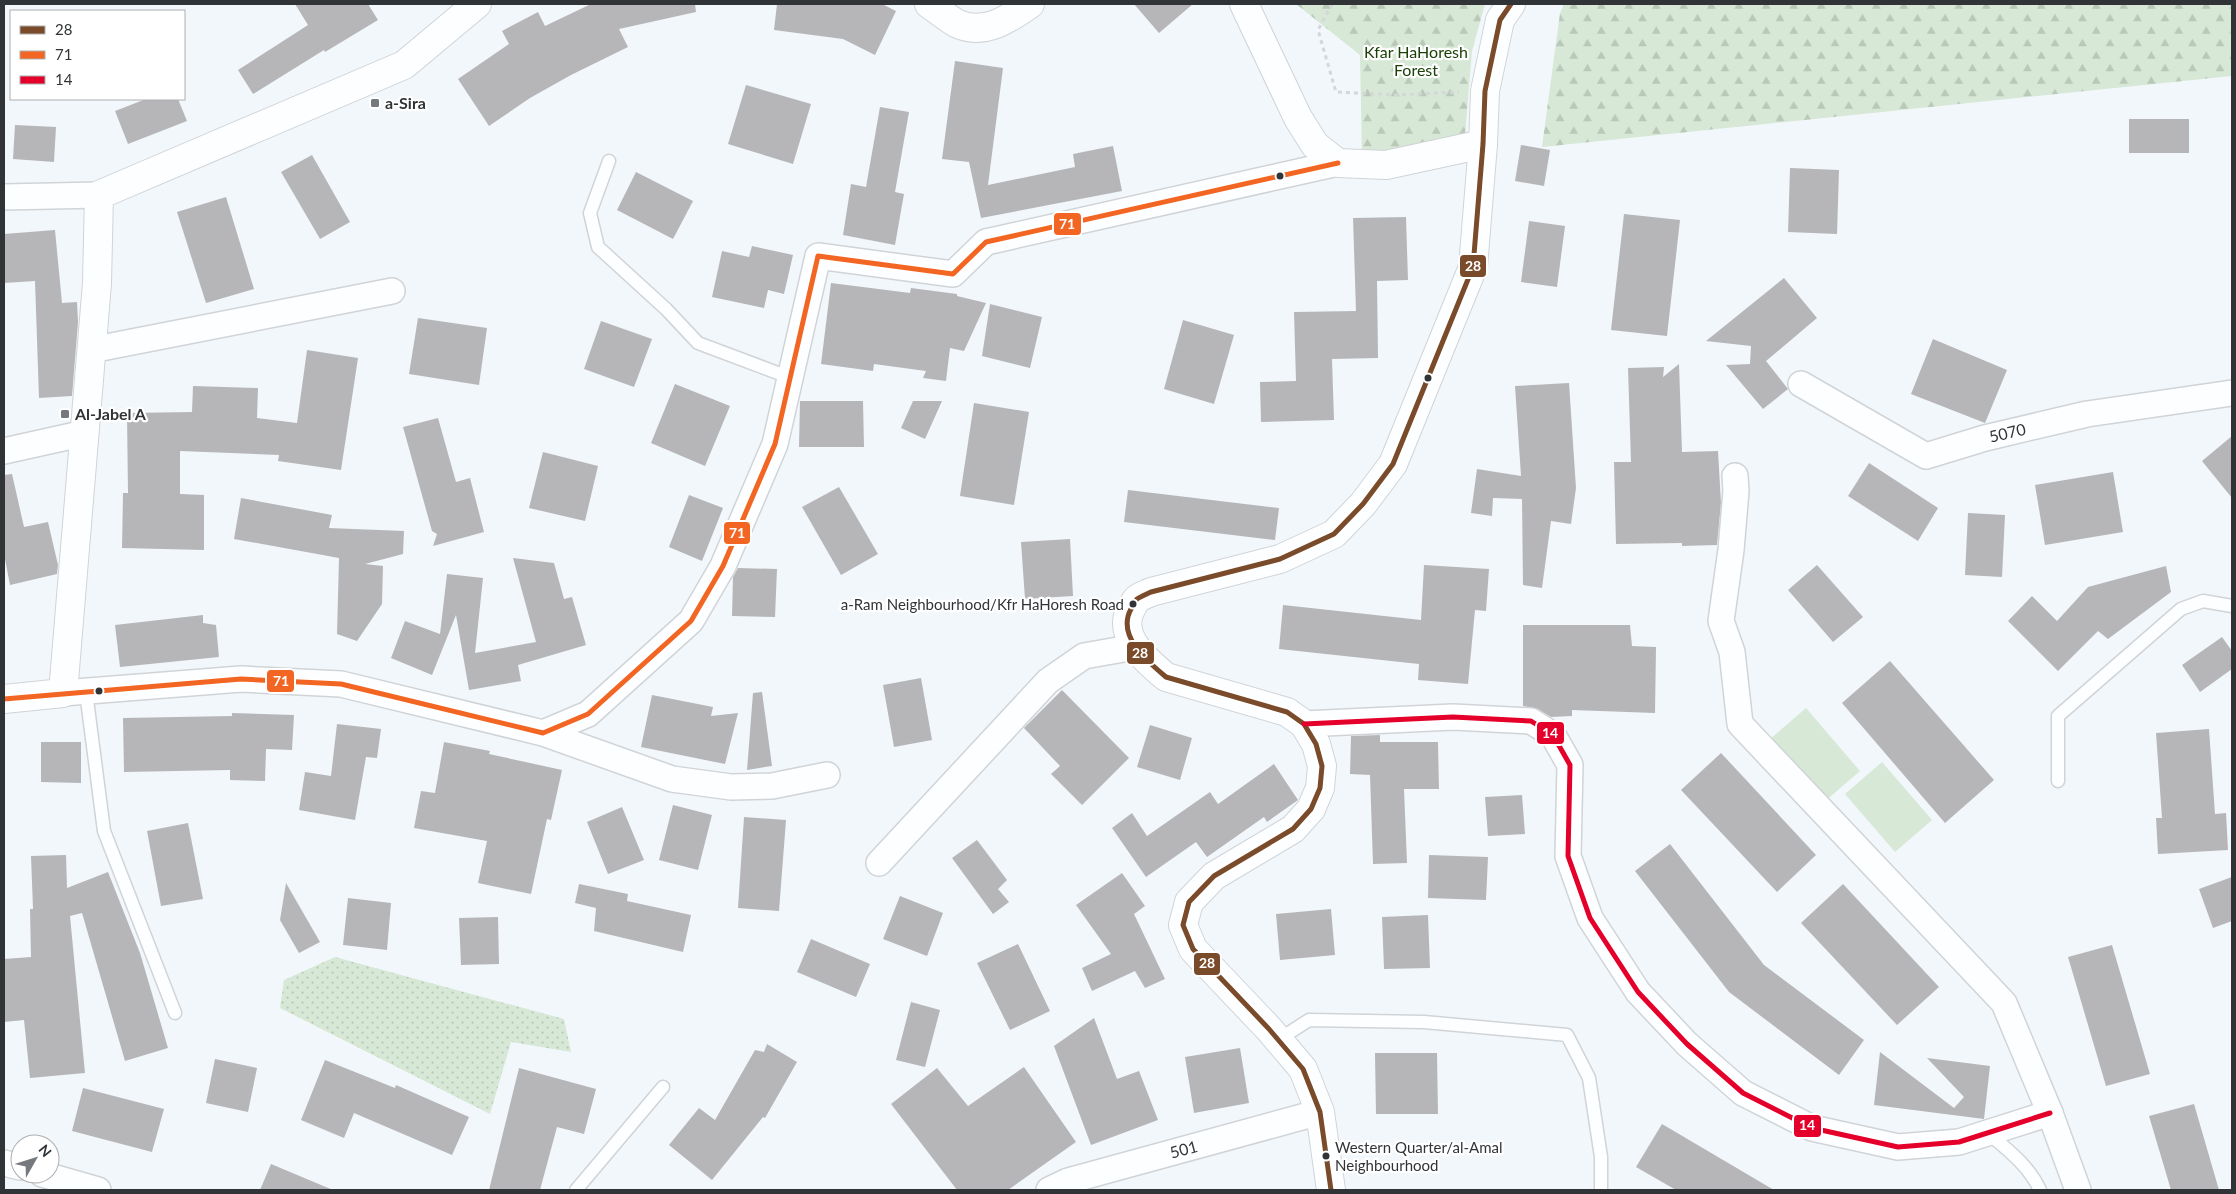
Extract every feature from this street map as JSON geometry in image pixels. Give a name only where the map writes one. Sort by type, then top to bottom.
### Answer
[{"type":"street","points":[[4,197],[99,195],[245,135],[404,65],[477,4]]},
{"type":"street","points":[[929,4],[959,24],[984,27],[1007,21],[1030,4]]},
{"type":"street","points":[[1244,4],[1298,118],[1315,145],[1338,162]]},
{"type":"street","points":[[1330,1190],[1320,1112],[1303,1069],[1193,949],[1183,925],[1189,902],[1214,876],[1293,829],[1311,809],[1320,788],[1322,766],[1316,744],[1304,724],[1287,712],[1166,677],[1150,664],[1135,647],[1128,630],[1128,615],[1136,600],[1151,592],[1280,559],[1334,534],[1363,504],[1392,464],[1473,267],[1483,144],[1485,91],[1500,20],[1511,4]]},
{"type":"street","points":[[543,733],[588,714],[691,621],[723,566],[776,444],[818,256],[953,274],[986,242],[1338,162],[1386,165],[1483,144]]},
{"type":"street","points":[[74,692],[85,433],[97,283],[99,195]]},
{"type":"street","points":[[91,350],[392,292]]},
{"type":"street","name":"5070","points":[[1800,384],[1926,456],[1984,438],[2087,414],[2232,393]]},
{"type":"street","points":[[4,451],[85,433]]},
{"type":"street","points":[[1735,476],[1736,491],[1731,550],[1721,621],[1732,652],[1740,724],[2004,1003],[2050,1113],[2078,1190]]},
{"type":"street","points":[[879,863],[1048,681],[1084,656],[1135,647]]},
{"type":"street","points":[[4,699],[241,679],[341,684],[543,733],[672,778],[731,787],[772,786],[827,774]]},
{"type":"street","points":[[1304,724],[1453,717],[1531,721],[1553,735],[1570,765],[1568,856],[1590,918],[1638,992],[1687,1044],[1743,1093],[1812,1128],[1898,1147],[1959,1142],[2050,1113]]},
{"type":"street","name":"501","points":[[1049,1190],[1068,1181],[1320,1112]]},
{"type":"street","points":[[60,1179],[98,1190]]},
{"type":"lane","points":[[609,161],[590,213],[598,247],[666,309],[698,343],[791,378]]},
{"type":"lane","points":[[2058,782],[2058,716],[2180,609],[2203,601],[2232,606]]},
{"type":"lane","points":[[74,692],[104,832],[175,1013]]},
{"type":"lane","points":[[1278,1040],[1309,1020],[1424,1022],[1567,1035],[1589,1078],[1601,1157],[1601,1190]]},
{"type":"lane","points":[[576,1190],[663,1087]]},
{"type":"lane","points":[[1988,1133],[2014,1155],[2035,1179],[2040,1190]]},
{"type":"path","points":[[1332,4],[1318,30],[1336,92],[1396,95],[1485,91]]},
{"type":"green space","name":"Kfar HaHoresh Forest","points":[[1296,4],[1485,4],[1472,51],[1465,135],[1362,157],[1360,55]]},
{"type":"green space","points":[[1564,4],[2232,4],[2232,76],[1542,147],[1560,13]]},
{"type":"green space","points":[[1806,708],[1860,771],[1823,803],[1769,740]]},
{"type":"green space","points":[[1882,762],[1932,820],[1895,852],[1845,794]]},
{"type":"green space","points":[[335,957],[564,1019],[571,1052],[511,1042],[490,1114],[280,1008],[284,980]]},
{"type":"building","points":[[295,4],[368,4],[378,20],[325,52],[324,50],[253,94],[238,70],[308,25]]},
{"type":"building","points":[[591,4],[695,4],[696,12],[619,29],[628,47],[530,98],[489,126],[458,79],[509,44],[502,31],[538,12],[545,26]]},
{"type":"building","points":[[777,4],[882,4],[896,11],[875,55],[843,39],[774,30]]},
{"type":"building","points":[[1134,4],[1193,4],[1159,33]]},
{"type":"building","points":[[955,61],[1003,68],[988,185],[1075,167],[1073,154],[1113,146],[1122,191],[981,218],[969,162],[942,159]]},
{"type":"building","points":[[746,85],[811,104],[793,164],[728,144]]},
{"type":"building","points":[[143,100],[178,100],[187,121],[128,144],[115,111]]},
{"type":"building","points":[[880,107],[909,112],[895,192],[904,194],[895,245],[843,235],[851,184],[866,187]]},
{"type":"building","points":[[2129,119],[2189,119],[2189,153],[2129,153]]},
{"type":"building","points":[[15,125],[56,127],[54,162],[13,159]]},
{"type":"building","points":[[1521,145],[1550,150],[1544,186],[1515,181]]},
{"type":"building","points":[[312,155],[350,222],[320,239],[281,172]]},
{"type":"building","points":[[1790,168],[1839,170],[1837,234],[1788,232]]},
{"type":"building","points":[[636,172],[693,201],[673,239],[617,210]]},
{"type":"building","points":[[226,197],[254,289],[206,303],[177,212]]},
{"type":"building","points":[[1624,214],[1680,220],[1667,336],[1611,330]]},
{"type":"building","points":[[1406,217],[1408,280],[1377,281],[1378,358],[1332,359],[1334,420],[1261,422],[1260,382],[1296,381],[1294,312],[1356,311],[1353,218]]},
{"type":"building","points":[[1529,221],[1565,226],[1557,287],[1521,282]]},
{"type":"building","points":[[55,230],[62,303],[77,302],[78,322],[72,396],[39,398],[35,281],[4,283],[4,234]]},
{"type":"building","points":[[752,246],[793,255],[784,294],[768,290],[764,308],[712,297],[722,251],[749,257]]},
{"type":"building","points":[[1784,278],[1817,318],[1766,361],[1788,389],[1763,409],[1726,365],[1750,364],[1751,346],[1706,341]]},
{"type":"building","points":[[831,283],[910,293],[911,288],[957,294],[957,296],[986,303],[964,351],[950,348],[946,381],[923,378],[926,371],[874,364],[873,371],[821,364]]},
{"type":"building","points":[[990,304],[1042,317],[1030,368],[982,356]]},
{"type":"building","points":[[418,318],[487,328],[479,385],[409,374]]},
{"type":"building","points":[[1183,320],[1234,335],[1214,404],[1164,389]]},
{"type":"building","points":[[601,321],[652,339],[634,387],[584,369]]},
{"type":"building","points":[[1933,339],[2007,370],[1985,423],[1911,394]]},
{"type":"building","points":[[307,350],[358,358],[341,470],[278,461],[279,455],[180,451],[180,494],[204,495],[204,550],[122,548],[123,493],[128,493],[127,413],[192,412],[193,386],[258,388],[257,418],[297,423]]},
{"type":"building","points":[[1679,364],[1682,452],[1718,451],[1721,503],[1717,545],[1682,546],[1682,543],[1616,544],[1614,462],[1631,462],[1628,368],[1664,367],[1663,377]]},
{"type":"building","points":[[1569,383],[1576,488],[1571,524],[1551,521],[1542,588],[1523,585],[1522,499],[1493,498],[1492,516],[1471,513],[1477,469],[1521,476],[1515,386]]},
{"type":"building","points":[[675,384],[730,406],[705,466],[651,443]]},
{"type":"building","points":[[800,401],[863,401],[864,447],[799,447]]},
{"type":"building","points":[[913,401],[942,401],[925,439],[901,428]]},
{"type":"building","points":[[974,403],[1029,412],[1014,505],[960,496]]},
{"type":"building","points":[[438,418],[456,482],[470,478],[484,532],[433,546],[437,534],[432,531],[403,427]]},
{"type":"building","points":[[2232,436],[2232,498],[2202,461]]},
{"type":"building","points":[[543,452],[598,466],[585,521],[529,508]]},
{"type":"building","points":[[1869,463],[1938,508],[1918,541],[1848,496]]},
{"type":"building","points":[[2113,472],[2123,532],[2045,545],[2035,485]]},
{"type":"building","points":[[12,474],[24,527],[48,522],[58,565],[57,574],[10,585],[4,554],[4,475]]},
{"type":"building","points":[[839,487],[878,554],[841,575],[802,507]]},
{"type":"building","points":[[1128,490],[1279,508],[1275,540],[1124,522]]},
{"type":"building","points":[[689,495],[723,508],[702,561],[669,547]]},
{"type":"building","points":[[241,498],[332,515],[329,528],[404,531],[403,554],[365,564],[383,566],[382,604],[357,641],[337,634],[339,558],[234,539]]},
{"type":"building","points":[[1968,513],[2005,515],[2002,577],[1965,575]]},
{"type":"building","points":[[1070,539],[1073,596],[1025,599],[1021,542]]},
{"type":"building","points":[[513,558],[554,563],[564,599],[572,597],[586,645],[518,665],[521,681],[469,690],[456,615],[432,675],[391,658],[405,621],[440,634],[447,574],[483,578],[475,653],[536,642]]},
{"type":"building","points":[[1424,565],[1489,569],[1486,611],[1475,610],[1468,684],[1418,680],[1419,664],[1279,649],[1283,605],[1421,620]]},
{"type":"building","points":[[1817,565],[1863,617],[1833,642],[1788,590]]},
{"type":"building","points":[[2166,566],[2171,592],[2108,639],[2098,631],[2058,671],[2008,621],[2032,596],[2057,621],[2088,587]]},
{"type":"building","points":[[738,568],[777,569],[775,617],[732,616],[733,577]]},
{"type":"building","points":[[203,615],[203,623],[216,625],[219,657],[120,667],[115,625]]},
{"type":"building","points":[[1523,625],[1630,625],[1632,646],[1656,647],[1655,713],[1572,710],[1572,716],[1551,717],[1538,709],[1523,706]]},
{"type":"building","points":[[2222,637],[2232,651],[2232,669],[2200,692],[2182,665]]},
{"type":"building","points":[[1890,661],[1994,780],[1945,823],[1842,703]]},
{"type":"building","points":[[921,678],[932,740],[894,747],[883,685]]},
{"type":"building","points":[[1062,690],[1129,758],[1082,805],[1051,774],[1060,766],[1024,728]]},
{"type":"building","points":[[762,692],[772,766],[747,770],[753,693]]},
{"type":"building","points":[[652,695],[713,707],[711,716],[738,713],[725,764],[641,747]]},
{"type":"building","points":[[232,713],[294,715],[292,750],[266,749],[265,781],[230,780],[230,770],[124,772],[123,718],[232,716]]},
{"type":"building","points":[[337,724],[381,729],[377,758],[366,757],[355,820],[299,810],[305,772],[331,776]]},
{"type":"building","points":[[1150,725],[1192,738],[1180,780],[1137,767]]},
{"type":"building","points":[[2209,729],[2215,814],[2226,813],[2228,850],[2158,854],[2156,818],[2162,818],[2156,733]]},
{"type":"building","points":[[1380,735],[1380,742],[1438,742],[1439,789],[1404,789],[1407,863],[1373,864],[1370,775],[1350,774],[1351,736]]},
{"type":"building","points":[[41,742],[81,742],[81,783],[41,782]]},
{"type":"building","points":[[444,742],[490,751],[489,754],[562,770],[551,820],[547,819],[531,894],[478,883],[487,841],[414,828],[421,791],[435,793]]},
{"type":"building","points":[[1721,753],[1816,855],[1777,892],[1681,790]]},
{"type":"building","points":[[1274,764],[1298,800],[1267,822],[1264,817],[1207,857],[1196,842],[1146,877],[1112,828],[1132,813],[1147,836],[1210,792],[1218,804]]},
{"type":"building","points":[[1522,795],[1525,834],[1488,836],[1485,797]]},
{"type":"building","points":[[673,805],[712,815],[698,870],[659,860]]},
{"type":"building","points":[[622,807],[644,860],[608,874],[587,822]]},
{"type":"building","points":[[744,817],[786,820],[779,911],[738,908]]},
{"type":"building","points":[[188,823],[203,899],[161,906],[147,831]]},
{"type":"building","points":[[977,840],[1007,880],[998,889],[1009,902],[993,914],[952,858]]},
{"type":"building","points":[[1670,844],[1764,965],[1864,1040],[1839,1075],[1729,992],[1635,871]]},
{"type":"building","points":[[66,855],[67,888],[108,872],[140,953],[168,1048],[125,1061],[82,913],[70,916],[85,1073],[30,1078],[24,1020],[4,1022],[4,959],[31,957],[30,909],[33,909],[31,856]]},
{"type":"building","points":[[1429,855],[1488,857],[1486,900],[1428,898]]},
{"type":"building","points":[[1122,873],[1145,906],[1134,914],[1165,979],[1145,988],[1135,971],[1092,991],[1082,968],[1111,954],[1076,905]]},
{"type":"building","points":[[2232,877],[2232,921],[2213,928],[2199,889]]},
{"type":"building","points":[[286,883],[320,942],[299,953],[280,920]]},
{"type":"building","points":[[579,884],[628,894],[627,901],[691,915],[683,952],[594,931],[596,908],[575,903]]},
{"type":"building","points":[[1843,884],[1939,987],[1897,1025],[1801,923]]},
{"type":"building","points":[[900,896],[943,913],[927,956],[883,939]]},
{"type":"building","points":[[348,898],[391,903],[387,950],[343,945]]},
{"type":"building","points":[[1331,909],[1335,955],[1280,960],[1276,914]]},
{"type":"building","points":[[1428,915],[1430,968],[1384,969],[1382,917]]},
{"type":"building","points":[[498,917],[499,964],[461,965],[459,918]]},
{"type":"building","points":[[811,939],[870,964],[856,997],[797,972]]},
{"type":"building","points":[[1018,944],[1050,1011],[1010,1030],[977,963]]},
{"type":"building","points":[[2112,945],[2150,1074],[2106,1086],[2068,957]]},
{"type":"building","points":[[911,1002],[940,1010],[925,1067],[896,1060]]},
{"type":"building","points":[[1094,1018],[1117,1079],[1139,1071],[1158,1120],[1091,1145],[1054,1046]]},
{"type":"building","points":[[767,1044],[797,1062],[765,1118],[763,1117],[712,1180],[669,1145],[699,1108],[715,1120],[755,1050],[764,1052]]},
{"type":"building","points":[[1240,1048],[1249,1103],[1194,1113],[1185,1057]]},
{"type":"building","points":[[1880,1052],[1954,1108],[1964,1097],[1927,1058],[1990,1066],[1984,1119],[1874,1105]]},
{"type":"building","points":[[1375,1053],[1437,1053],[1438,1114],[1376,1114]]},
{"type":"building","points":[[215,1059],[257,1068],[248,1112],[206,1103]]},
{"type":"building","points":[[325,1060],[395,1088],[396,1085],[469,1117],[452,1155],[354,1113],[344,1138],[301,1120]]},
{"type":"building","points":[[1024,1067],[1076,1142],[1008,1190],[957,1190],[891,1104],[937,1068],[968,1106]]},
{"type":"building","points":[[519,1068],[596,1089],[584,1134],[557,1127],[540,1190],[489,1190]]},
{"type":"building","points":[[83,1088],[164,1109],[152,1152],[72,1131]]},
{"type":"building","points":[[2194,1104],[2219,1190],[2171,1190],[2149,1116]]},
{"type":"building","points":[[1662,1124],[1774,1190],[1676,1190],[1636,1167]]},
{"type":"building","points":[[271,1164],[333,1190],[260,1190]]},
{"type":"transit line","name":"28","points":[[1331,1190],[1320,1112],[1303,1069],[1269,1029],[1193,949],[1183,925],[1189,902],[1214,876],[1293,829],[1311,809],[1320,788],[1322,766],[1316,744],[1304,724],[1287,712],[1166,677],[1136,648],[1128,629],[1127,619],[1136,600],[1151,592],[1280,559],[1334,534],[1363,504],[1393,464],[1473,267],[1483,144],[1485,91],[1500,20],[1511,4]]},
{"type":"transit line","name":"71","points":[[4,699],[241,679],[341,684],[543,733],[588,714],[691,621],[723,566],[775,444],[818,256],[953,274],[986,242],[1338,163]]},
{"type":"transit line","name":"14","points":[[1304,724],[1453,717],[1531,721],[1553,735],[1570,765],[1568,856],[1590,918],[1638,992],[1687,1044],[1743,1093],[1812,1128],[1898,1147],[1959,1142],[2050,1113]]},
{"type":"place","name":"a-Sira","points":[[375,103]]},
{"type":"place","name":"Al-Jabel A","points":[[65,414]]},
{"type":"place","name":"a-Ram Neighbourhood/Kfr HaHoresh Road","points":[[1133,604]]},
{"type":"place","name":"Western Quarter/al-Amal Neighbourhood","points":[[1326,1156]]}]
